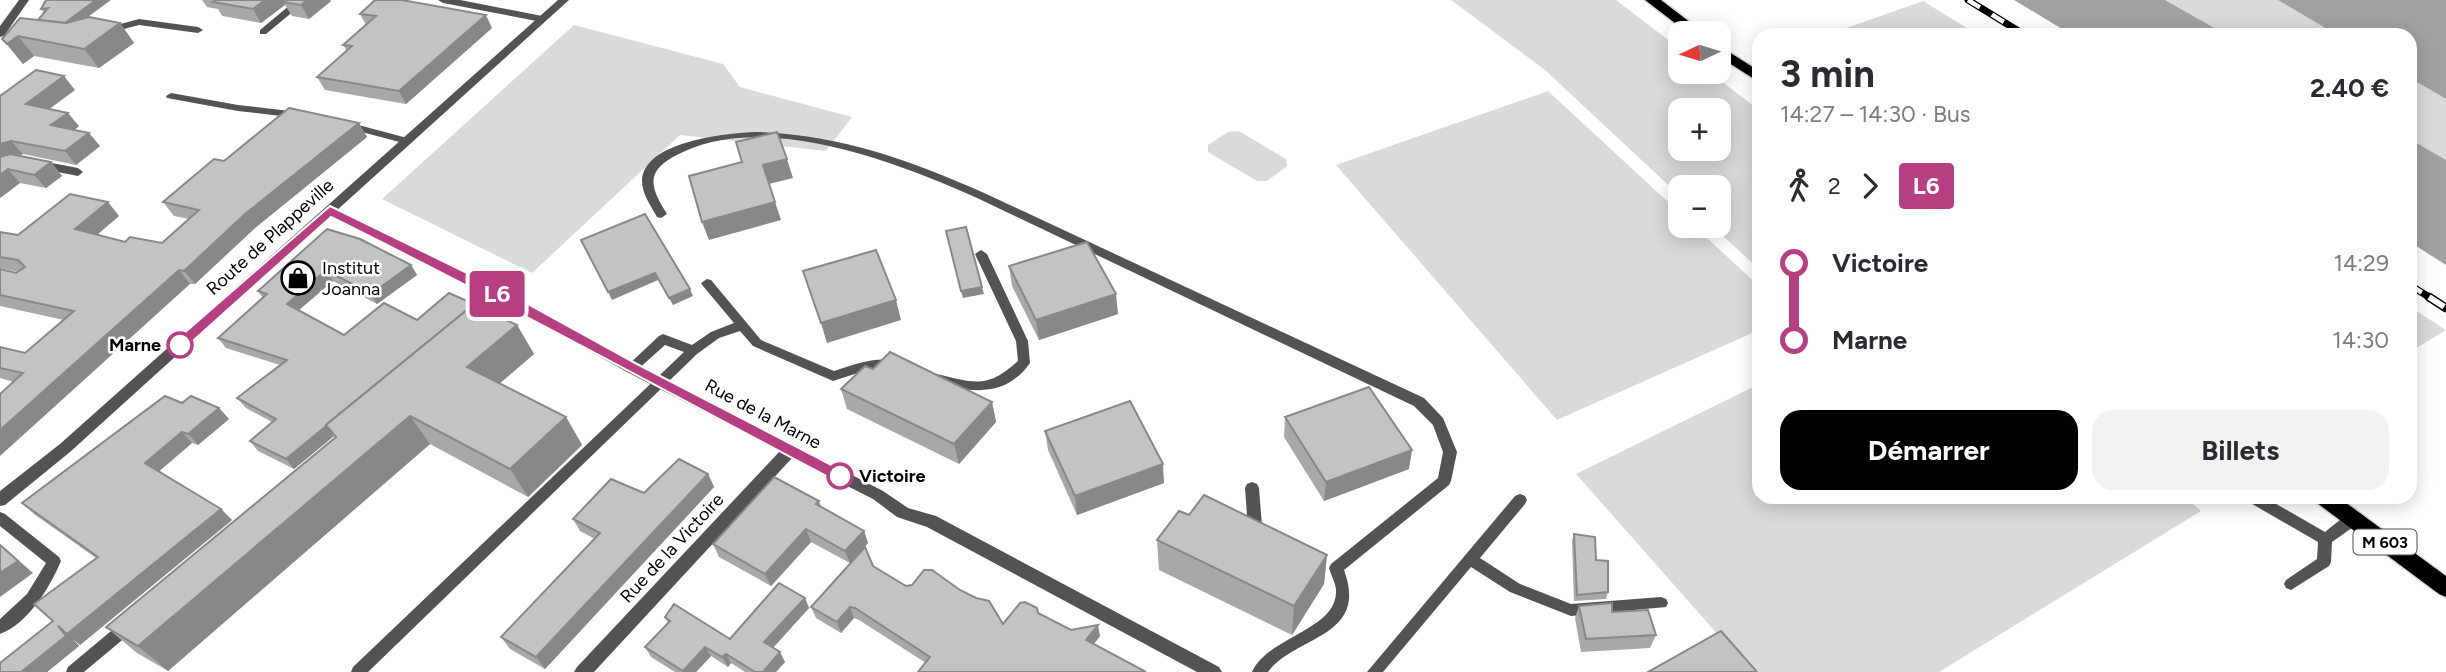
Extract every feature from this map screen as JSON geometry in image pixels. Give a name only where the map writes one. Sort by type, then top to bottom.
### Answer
[{"type":"main road","points":[[1652,0],[1681,21]]},
{"type":"main road","points":[[1731,58],[1752,73]]},
{"type":"main road","name":"M 603","points":[[2334,504],[2446,587]]},
{"type":"street","points":[[6,34],[24,0]]},
{"type":"street","points":[[443,0],[542,19]]},
{"type":"street","name":"Route de Plappeville","points":[[0,500],[65,448],[564,0]]},
{"type":"street","name":"Rue de la Marne","points":[[330,211],[515,303],[632,368],[878,495],[883,501],[920,520],[930,522],[1213,672]]},
{"type":"street","name":"Rue de la Victoire","points":[[583,672],[789,451]]},
{"type":"lane","points":[[263,32],[302,0]]},
{"type":"lane","points":[[92,35],[139,22],[198,30]]},
{"type":"lane","points":[[171,96],[304,116]]},
{"type":"lane","points":[[330,121],[407,141]]},
{"type":"lane","points":[[661,214],[649,195],[646,181],[654,165],[671,153],[702,142],[743,135],[822,142],[928,172],[1419,402],[1438,422],[1450,452],[1444,481],[1330,565],[1343,593],[1332,619],[1307,640],[1275,653],[1259,672]]},
{"type":"lane","points":[[33,163],[78,172]]},
{"type":"lane","points":[[924,373],[982,389],[1009,377],[1024,363],[1022,341],[981,254]]},
{"type":"lane","points":[[707,282],[757,343],[833,376],[867,365],[903,363]]},
{"type":"lane","points":[[472,339],[515,303]]},
{"type":"lane","points":[[358,672],[693,351],[715,335],[742,325]]},
{"type":"lane","points":[[632,368],[663,339],[693,351]]},
{"type":"lane","points":[[1252,488],[1255,529],[1278,540]]},
{"type":"lane","points":[[1374,672],[1520,500]]},
{"type":"lane","points":[[2264,504],[2325,539]]},
{"type":"lane","points":[[0,518],[54,561],[45,585],[31,604],[0,628]]},
{"type":"lane","points":[[2325,539],[2354,519]]},
{"type":"lane","points":[[2291,584],[2324,562],[2325,539]]},
{"type":"lane","points":[[1470,559],[1516,588],[1571,610],[1661,603]]},
{"type":"lane","points":[[73,672],[142,615]]},
{"type":"shaded area","points":[[1451,0],[1616,0],[1668,40],[1668,84],[1725,84],[1752,105],[1752,263],[1725,238],[1731,238],[1731,175],[1668,175],[1668,185],[1545,70]]},
{"type":"shaded area","points":[[2014,0],[2165,0],[2215,28],[2060,28]]},
{"type":"shaded area","points":[[2165,0],[2278,0],[2325,28],[2215,28]]},
{"type":"shaded area","points":[[2278,0],[2446,0],[2446,99],[2417,82],[2417,28],[2325,28]]},
{"type":"shaded area","points":[[1923,1],[1967,28],[1846,28]]},
{"type":"shaded area","points":[[574,25],[723,64],[740,87],[852,117],[826,151],[680,135],[532,273],[382,199]]},
{"type":"shaded area","points":[[2417,82],[2446,99],[2446,160],[2417,143]]},
{"type":"shaded area","points":[[1548,91],[1668,202],[1668,238],[1707,238],[1752,280],[1752,333],[1557,420],[1336,165]]},
{"type":"shaded area","points":[[1239,131],[1286,159],[1287,166],[1267,181],[1257,181],[1208,152],[1208,145],[1228,132]]},
{"type":"shaded area","points":[[2417,143],[2446,160],[2446,265],[2417,246]]},
{"type":"shaded area","points":[[2417,311],[2446,330],[2417,348]]},
{"type":"shaded area","points":[[1752,387],[1752,504],[2193,504],[2201,511],[1939,672],[1751,672],[1576,474]]},
{"type":"building","points":[[46,0],[96,0],[65,23],[38,20],[48,8],[41,9]]},
{"type":"building","points":[[265,0],[253,9],[213,2]]},
{"type":"building","points":[[307,0],[301,5],[283,2]]},
{"type":"building","points":[[375,0],[402,0],[486,15],[399,91],[317,77],[352,46],[343,45],[376,16],[360,14]]},
{"type":"building","points":[[89,17],[120,23],[84,49],[18,36],[7,44],[2,39],[20,18],[66,23]]},
{"type":"building","points":[[36,70],[64,76],[26,104],[68,113],[51,125],[89,133],[65,151],[11,141],[0,144],[0,96]]},
{"type":"building","points":[[289,108],[359,123],[245,214],[184,271],[179,270],[0,430],[0,394],[23,373],[0,368],[0,347],[25,353],[74,311],[0,295],[0,269],[16,273],[25,267],[18,260],[0,257],[0,232],[18,235],[70,194],[108,202],[75,229],[125,242],[130,237],[162,243],[199,210],[163,202],[214,159],[224,161]]},
{"type":"building","points":[[777,132],[787,159],[763,165],[775,202],[702,222],[689,176],[742,162],[736,142]]},
{"type":"building","points":[[10,154],[51,162],[34,175],[8,169],[0,175],[0,157]]},
{"type":"building","points":[[645,214],[690,289],[669,298],[655,273],[608,292],[581,240]]},
{"type":"building","points":[[966,227],[982,287],[961,291],[946,231]]},
{"type":"building","points":[[327,229],[360,239],[411,265],[371,294],[326,270],[287,304],[344,335],[384,303],[417,320],[449,293],[476,305],[326,425],[330,430],[326,426],[286,459],[250,441],[276,419],[237,398],[287,360],[218,338],[267,294],[258,291]]},
{"type":"building","points":[[1087,242],[1116,294],[1036,320],[1009,266]]},
{"type":"building","points":[[876,250],[896,300],[821,323],[803,271]]},
{"type":"building","points":[[473,305],[517,325],[467,367],[566,417],[510,469],[410,416],[138,646],[106,627],[336,437],[326,425]]},
{"type":"building","points":[[890,352],[992,402],[954,444],[841,389],[865,366],[873,369]]},
{"type":"building","points":[[1369,387],[1412,450],[1326,482],[1285,417]]},
{"type":"building","points":[[165,396],[182,403],[191,396],[219,408],[188,434],[182,432],[145,463],[221,509],[67,634],[58,626],[66,636],[21,672],[0,672],[0,663],[53,621],[34,604],[98,557],[22,503]]},
{"type":"building","points":[[1130,401],[1163,464],[1075,496],[1045,431]]},
{"type":"building","points":[[679,459],[708,474],[536,657],[501,637],[600,533],[573,519],[611,479],[644,493]]},
{"type":"building","points":[[774,477],[819,501],[816,504],[864,531],[845,551],[806,529],[765,574],[713,544]]},
{"type":"building","points":[[1204,495],[1327,555],[1294,606],[1157,540],[1179,511],[1189,515]]},
{"type":"building","points":[[1574,534],[1595,537],[1596,560],[1608,561],[1608,592],[1577,595]]},
{"type":"building","points":[[0,545],[18,561],[0,573]]},
{"type":"building","points":[[865,547],[873,566],[906,586],[912,585],[924,570],[932,570],[960,590],[989,601],[1003,624],[1020,603],[1025,602],[1037,608],[1038,613],[1071,630],[1098,625],[1086,640],[1146,672],[918,672],[930,657],[855,608],[850,607],[837,622],[811,607]]},
{"type":"building","points":[[779,583],[805,598],[764,642],[780,652],[763,672],[755,672],[726,654],[722,657],[705,647],[683,671],[645,647],[670,621],[665,617],[674,604],[730,639]]},
{"type":"building","points":[[1612,603],[1612,612],[1648,610],[1656,635],[1586,639],[1579,606]]},
{"type":"building","points":[[1721,631],[1757,672],[1648,672]]},
{"type":"railway","points":[[1968,0],[2014,28]]},
{"type":"railway","points":[[2417,289],[2432,299]]},
{"type":"railway","points":[[2429,297],[2446,308]]},
{"type":"bus line","name":"L6","points":[[180,345],[330,211],[505,298],[632,368],[840,476]]},
{"type":"place","name":"Institut Joanna","points":[[298,278]]},
{"type":"place","name":"Marne","points":[[180,345]]},
{"type":"place","name":"Victoire","points":[[840,476]]}]
